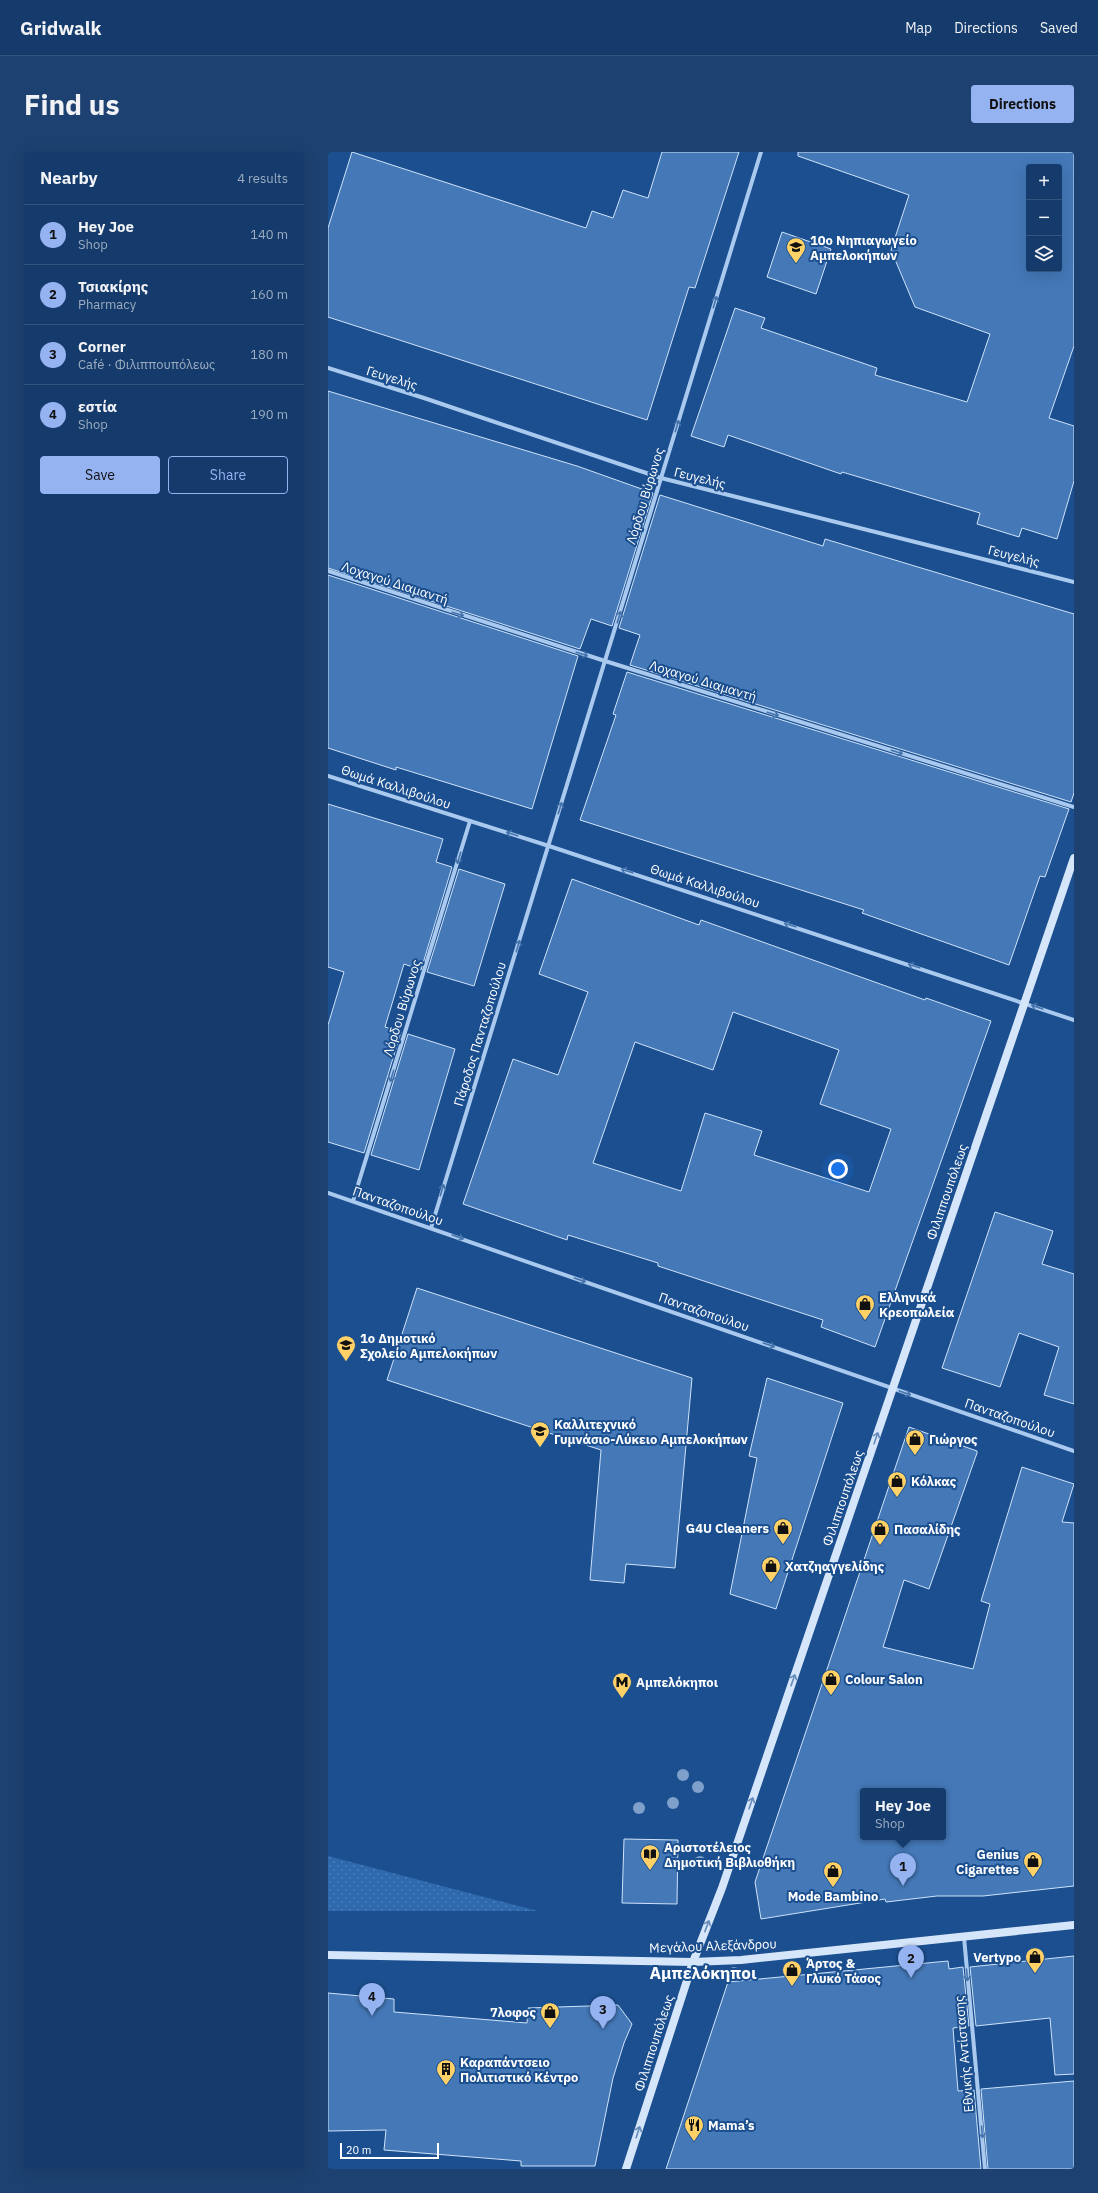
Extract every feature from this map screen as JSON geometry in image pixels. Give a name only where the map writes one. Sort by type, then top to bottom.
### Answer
[{"type":"main road","name":"Φιλιππουπόλεως","points":[[626,2169],[693,1962],[722,1888],[1074,858]]},
{"type":"main road","name":"Μεγάλου Αλεξάνδρου","points":[[328,1955],[693,1962],[741,1960],[1074,1925]]},
{"type":"street","name":"Λόρδου Βύρωνος","points":[[549,846],[761,152]]},
{"type":"street","name":"Γευγελής","points":[[328,368],[424,398],[661,478],[1074,582]]},
{"type":"street","name":"Λοχαγού Διαμαντή","points":[[328,571],[605,661],[1074,807]]},
{"type":"street","name":"Θωμά Καλλιβούλου","points":[[328,776],[549,846],[1025,1002],[1074,1020]]},
{"type":"street","name":"Λόρδου Βύρωνος","points":[[353,1201],[470,821]]},
{"type":"street","name":"Πάροδος Πανταζοπούλου","points":[[431,1228],[549,846]]},
{"type":"street","name":"Πανταζοπούλου","points":[[328,1192],[1074,1451]]},
{"type":"street","name":"Εθνικής Αντίστασης","points":[[964,1936],[985,2169]]},
{"type":"shaded area","points":[[328,1856],[538,1911],[328,1911]]},
{"type":"building","points":[[352,152],[586,228],[592,211],[613,218],[623,190],[648,198],[662,152],[739,152],[695,288],[689,287],[647,420],[328,317],[328,228]]},
{"type":"building","points":[[798,152],[1074,152],[1074,346],[1049,418],[1074,426],[1074,481],[1057,539],[1022,528],[1019,537],[977,524],[980,513],[842,472],[841,474],[728,435],[724,447],[691,436],[735,308],[765,318],[761,328],[877,368],[875,375],[967,402],[990,334],[915,307],[891,250],[909,195],[798,156]]},
{"type":"building","points":[[782,232],[831,249],[816,294],[767,277]]},
{"type":"building","points":[[328,391],[577,466],[653,493],[612,626],[591,619],[580,649],[328,568]]},
{"type":"building","points":[[660,495],[823,546],[825,539],[1074,614],[1074,793],[1071,802],[630,665],[640,635],[619,628]]},
{"type":"building","points":[[328,575],[578,656],[532,809],[396,767],[396,770],[328,748]]},
{"type":"building","points":[[627,672],[1069,809],[1045,877],[1040,876],[1009,965],[862,913],[864,910],[580,820],[616,715],[613,714]]},
{"type":"building","points":[[328,804],[443,839],[436,862],[452,867],[421,970],[404,964],[385,1027],[401,1032],[364,1153],[328,1142],[328,1025],[344,972],[328,967]]},
{"type":"building","points":[[459,869],[505,884],[474,986],[427,972]]},
{"type":"building","points":[[572,879],[699,925],[701,920],[925,1000],[926,998],[991,1021],[875,1347],[821,1327],[823,1320],[658,1266],[658,1263],[568,1235],[567,1240],[463,1204],[513,1059],[558,1075],[588,992],[539,974]],"holes":[[[733,1012],[839,1050],[820,1104],[891,1129],[869,1192],[754,1155],[762,1131],[705,1113],[681,1191],[593,1163],[635,1042],[713,1070]]]},
{"type":"building","points":[[408,1034],[455,1049],[419,1170],[371,1155]]},
{"type":"building","points":[[995,1212],[1053,1231],[1042,1264],[1074,1274],[1074,1404],[1044,1395],[1059,1347],[1019,1333],[1000,1387],[942,1368]]},
{"type":"building","points":[[417,1288],[692,1378],[675,1568],[626,1564],[624,1583],[590,1580],[601,1450],[387,1380]]},
{"type":"building","points":[[767,1378],[843,1403],[776,1609],[730,1594],[757,1458],[749,1456]]},
{"type":"building","points":[[909,1427],[977,1451],[977,1453],[929,1589],[904,1580],[883,1647],[973,1669],[990,1604],[981,1601],[1022,1467],[1074,1484],[1062,1522],[1074,1523],[1074,1886],[983,1896],[937,1896],[886,1902],[885,1899],[761,1919],[755,1882]]},
{"type":"building","name":"Αριστοτέλειος Δημοτική Βιβλιοθήκη","points":[[624,1839],[678,1840],[677,1904],[622,1903]]},
{"type":"building","points":[[1074,1956],[1074,2074],[1055,2075],[1050,2018],[976,2026],[970,1967]]},
{"type":"building","points":[[948,1961],[949,1969],[963,1967],[969,2026],[953,2028],[958,2091],[974,2090],[981,2169],[666,2169],[728,1982]]},
{"type":"building","points":[[328,1993],[394,1999],[394,2012],[527,2023],[528,2008],[618,2005],[632,2024],[624,2043],[613,2078],[595,2166],[521,2166],[521,2161],[384,2150],[386,2130],[328,2131]]},
{"type":"building","points":[[1074,2081],[1074,2169],[988,2169],[981,2089]]},
{"type":"place","name":"10ο Νηπιαγωγείο Αμπελοκήπων","points":[[796,264]]},
{"type":"place","name":"Ελληνικά Κρεοπωλεία","points":[[865,1321]]},
{"type":"place","name":"1ο Δημοτικό Σχολείο Αμπελοκήπων","points":[[346,1362]]},
{"type":"place","name":"Καλλιτεχνικό Γυμνάσιο-Λύκειο Αμπελοκήπων","points":[[540,1448]]},
{"type":"place","name":"Γιώργος","points":[[915,1456]]},
{"type":"place","name":"Κόλκας","points":[[897,1498]]},
{"type":"place","name":"G4U Cleaners","points":[[783,1545]]},
{"type":"place","name":"Πασαλίδης","points":[[880,1546]]},
{"type":"place","name":"Χατζηαγγελίδης","points":[[771,1583]]},
{"type":"place","name":"Colour Salon","points":[[831,1696]]},
{"type":"place","name":"Αμπελόκηποι","points":[[622,1699]]},
{"type":"place","name":"Αριστοτέλειος Δημοτική Βιβλιοθήκη","points":[[650,1871]]},
{"type":"place","name":"Genius Cigarettes","points":[[1033,1878]]},
{"type":"place","name":"Hey Joe","points":[[903,1886]]},
{"type":"place","name":"Mode Bambino","points":[[833,1888]]},
{"type":"place","name":"Vertypo","points":[[1035,1974]]},
{"type":"place","name":"Τσιακίρης","points":[[911,1978]]},
{"type":"place","name":"Άρτος & Γλυκό Τάσος","points":[[792,1987]]},
{"type":"place","name":"εστία","points":[[372,2016]]},
{"type":"place","name":"7λοφος","points":[[550,2029]]},
{"type":"place","name":"Corner","points":[[603,2029]]},
{"type":"place","name":"Καραπάντσειο Πολιτιστικό Κέντρο","points":[[446,2086]]},
{"type":"place","name":"Mama’s","points":[[694,2142]]},
{"type":"district","name":"Αμπελόκηποι","points":[[703,1973]]}]
